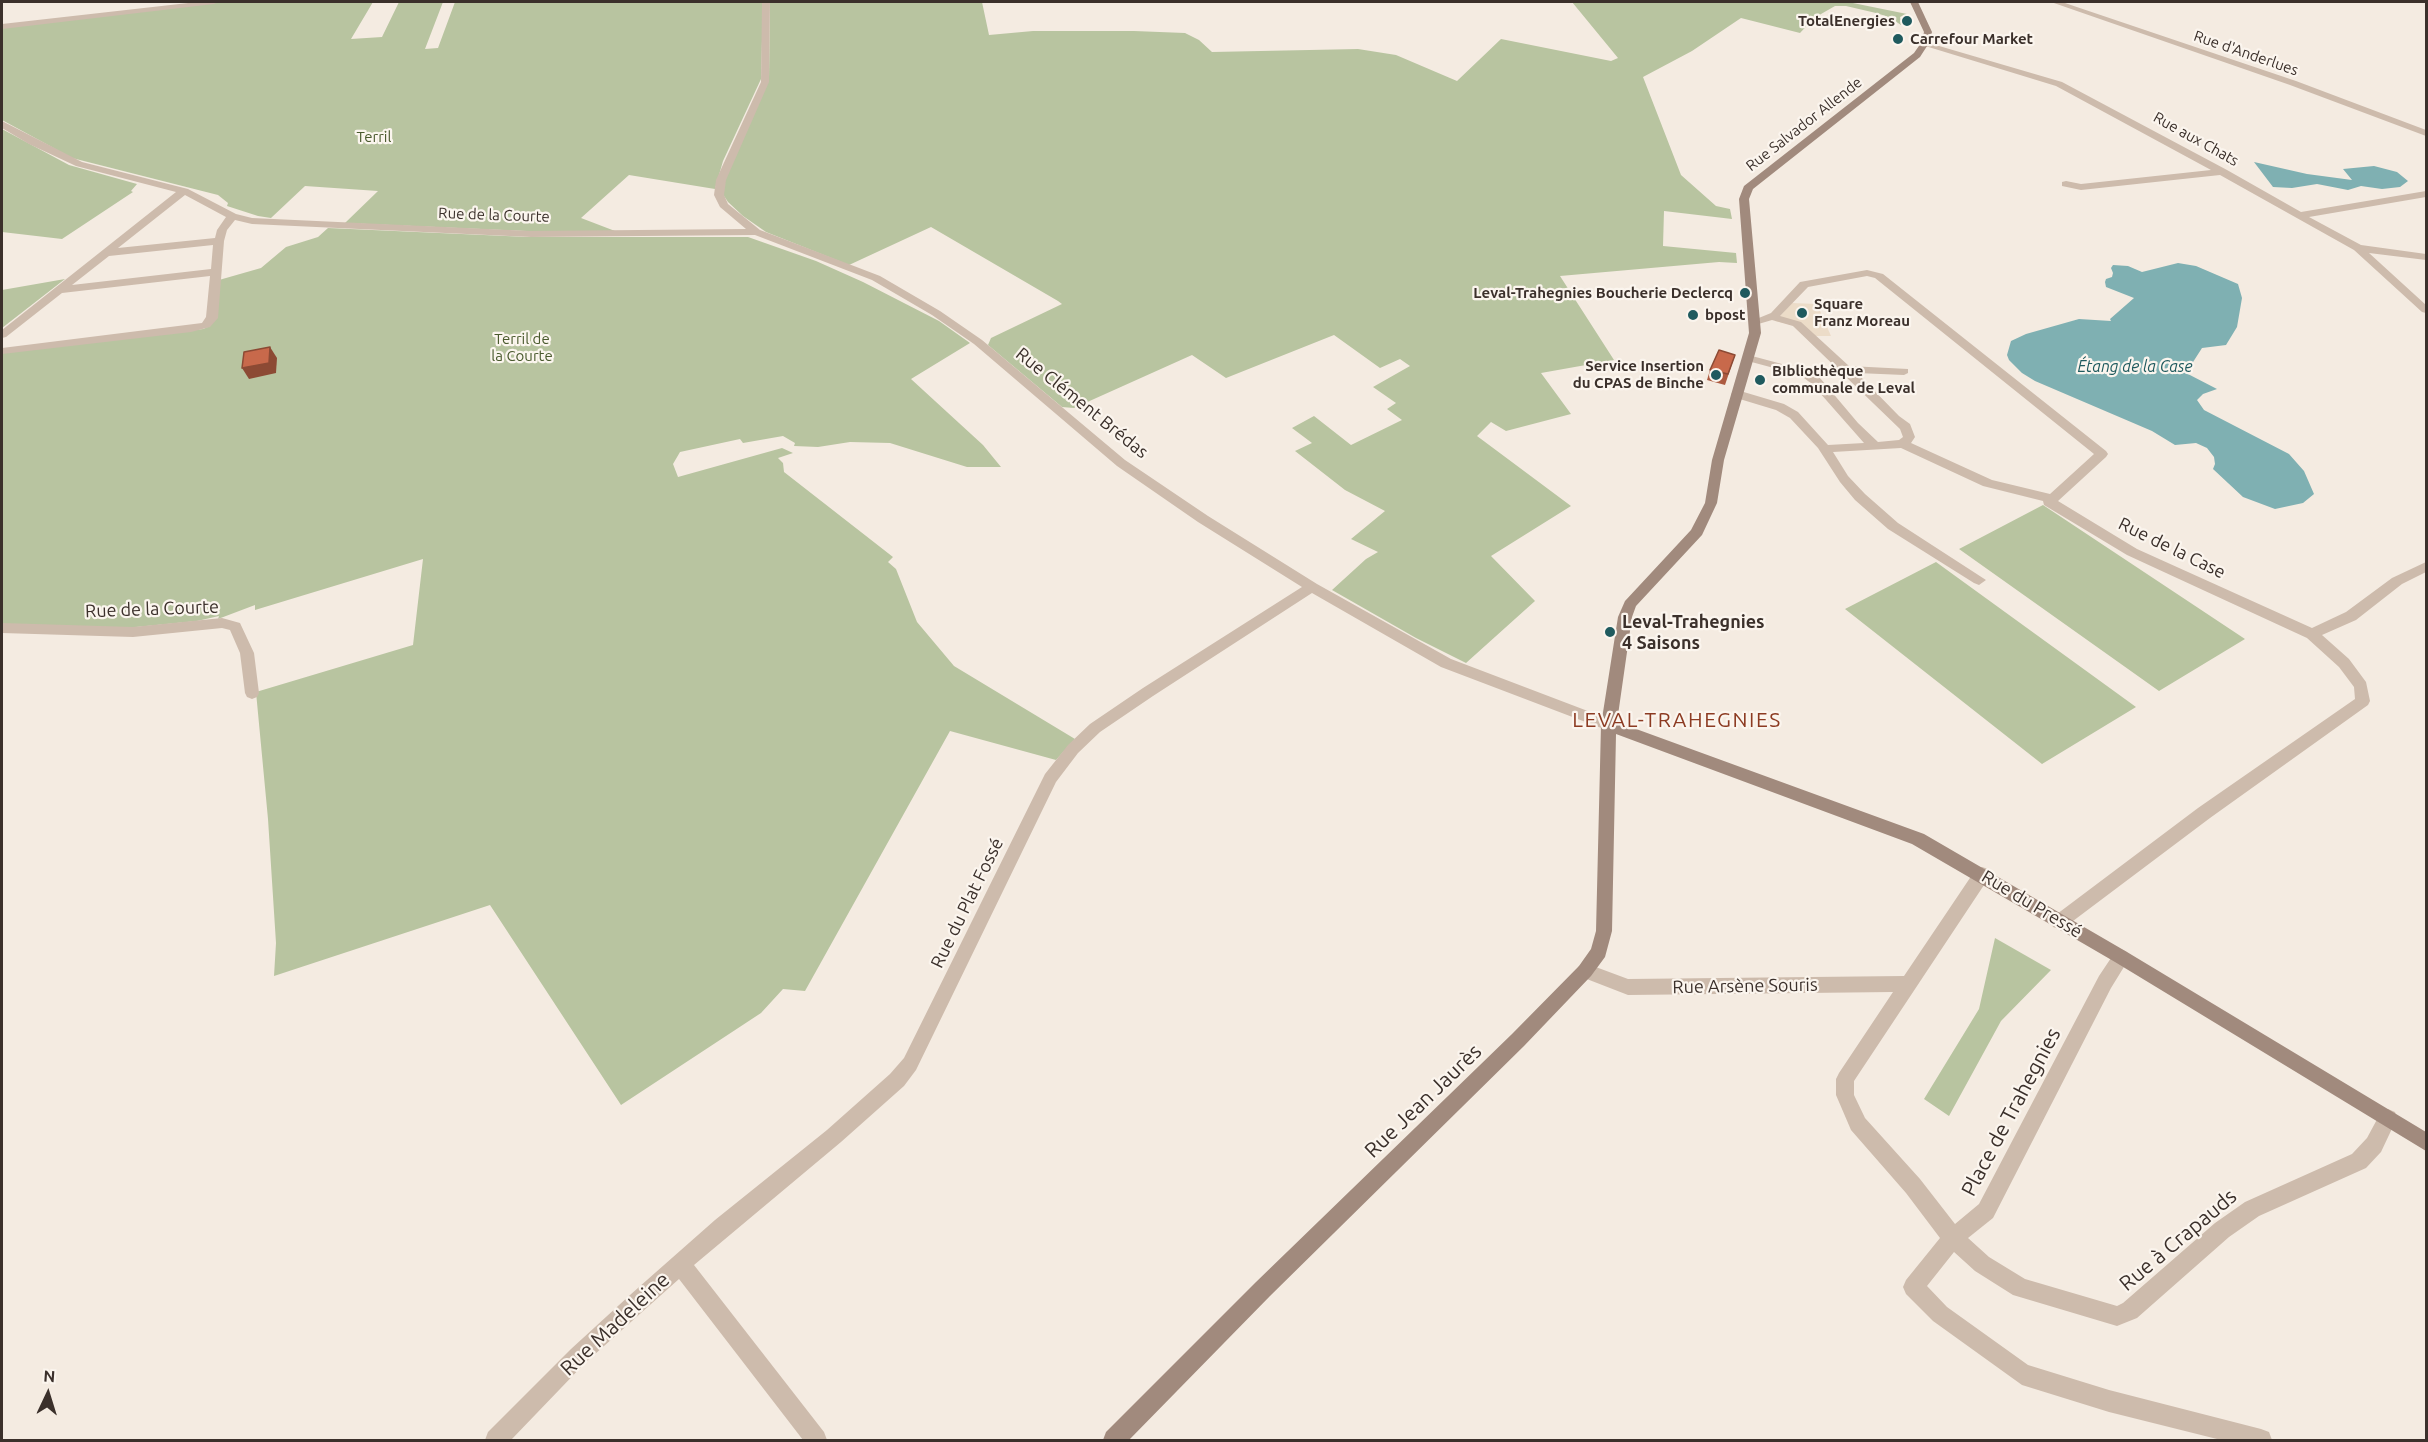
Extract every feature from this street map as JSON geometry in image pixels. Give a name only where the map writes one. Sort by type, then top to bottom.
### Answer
[{"type":"street","points":[[2,27],[214,2]]},
{"type":"street","name":"Rue Clément Brédas","points":[[766,2],[765,82],[726,166],[719,195],[724,205],[756,232],[876,278],[936,313],[978,342],[1121,463],[1203,519],[1312,587],[1446,663],[1609,725]]},
{"type":"street","points":[[1914,2],[1928,32],[1925,43]]},
{"type":"street","name":"Rue d'Anderlues","points":[[2055,2],[2293,83],[2427,134]]},
{"type":"street","name":"Rue aux Chats","points":[[1925,43],[2059,84],[2224,172],[2358,248],[2427,310]]},
{"type":"street","name":"Rue Salvador Allende","points":[[1609,725],[1624,617],[1630,604],[1643,588],[1697,532],[1711,503],[1718,460],[1748,358],[1755,322],[1744,214],[1744,199],[1748,188],[1917,55],[1925,43]]},
{"type":"street","name":"Rue de la Courte","points":[[2,124],[32,142],[80,164],[184,191],[232,216],[278,224],[531,234],[756,232]]},
{"type":"street","points":[[2066,184],[2081,188],[2224,172]]},
{"type":"street","points":[[2,335],[184,191]]},
{"type":"street","points":[[2301,215],[2427,194]]},
{"type":"street","points":[[2,351],[206,326],[212,318],[219,241],[222,230],[232,216]]},
{"type":"street","points":[[105,253],[219,241]]},
{"type":"street","points":[[2358,248],[2427,257]]},
{"type":"street","points":[[59,290],[216,272]]},
{"type":"street","points":[[1755,322],[1774,315],[1804,284],[1867,273],[1879,276],[2102,454],[2052,499],[1988,483],[1903,444],[1825,449]]},
{"type":"street","points":[[1769,316],[1797,324],[1906,427],[1909,437],[1903,444]]},
{"type":"street","points":[[1748,358],[1804,372],[1816,381],[1854,426],[1875,446]]},
{"type":"street","points":[[1845,369],[1904,371]]},
{"type":"street","points":[[1737,394],[1780,407],[1794,415],[1825,449],[1844,479],[1893,526],[1979,580]]},
{"type":"street","name":"Rue de la Case","points":[[2052,499],[2049,502],[2132,552],[2312,634],[2353,673],[2361,686],[2363,701],[2204,813],[2059,922]]},
{"type":"street","points":[[2312,634],[2351,616],[2397,581],[2427,567]]},
{"type":"street","name":"Rue du Plat Fossé","points":[[680,1264],[869,1106],[897,1080],[910,1064],[1031,814],[1050,778],[1073,749],[1095,728],[1148,692],[1312,587]]},
{"type":"street","name":"Rue de la Courte","points":[[2,628],[133,632],[222,623],[235,627],[247,653],[252,693]]},
{"type":"street","name":"Rue du Pressé","points":[[1609,725],[1918,839],[1982,874],[2427,1142]]},
{"type":"street","name":"Rue Jean Jaurès","points":[[1114,1440],[1263,1289],[1585,971],[1599,952],[1604,931],[1609,725]]},
{"type":"street","points":[[1953,1238],[1913,1186],[1858,1124],[1845,1095],[1845,1079],[1906,984],[1930,954],[1982,874]]},
{"type":"street","name":"Place de Trahegnies","points":[[2121,957],[1986,1211],[1953,1238],[1913,1287],[1940,1314],[2022,1374],[2109,1401],[2261,1440]]},
{"type":"street","name":"Rue Arsène Souris","points":[[1585,971],[1628,987],[1906,984]]},
{"type":"street","name":"Rue à Crapauds","points":[[1953,1238],[1982,1264],[2019,1288],[2116,1316],[2130,1311],[2222,1230],[2252,1209],[2359,1161],[2374,1145],[2388,1118]]},
{"type":"street","name":"Rue Madeleine","points":[[496,1440],[578,1356],[680,1264],[816,1440]]},
{"type":"green space","name":"Terril","points":[[220,2],[373,2],[351,39],[382,37],[399,2],[443,2],[425,49],[438,48],[455,2],[763,2],[761,79],[723,161],[715,189],[629,175],[581,218],[615,231],[526,231],[345,223],[378,191],[305,186],[271,218],[258,216],[227,206],[228,203],[218,195],[72,158],[2,120],[2,28]]},
{"type":"green space","points":[[770,2],[982,2],[989,35],[1033,31],[1134,31],[1185,33],[1199,40],[1212,52],[1358,49],[1396,55],[1457,81],[1501,39],[1611,61],[1618,58],[1572,2],[1848,2],[1907,14],[1900,17],[1903,25],[1901,25],[1889,17],[1876,13],[1846,6],[1835,6],[1814,18],[1800,33],[1741,18],[1692,51],[1643,77],[1681,175],[1716,206],[1730,209],[1732,219],[1664,211],[1663,246],[1736,253],[1737,263],[1719,262],[1560,276],[1614,360],[1541,373],[1571,414],[1506,431],[1491,422],[1477,436],[1571,506],[1491,556],[1535,601],[1466,663],[1416,638],[1332,590],[1366,559],[1378,552],[1351,539],[1385,511],[1345,490],[1295,451],[1312,443],[1292,428],[1314,416],[1351,445],[1402,420],[1387,409],[1396,403],[1373,387],[1410,366],[1400,359],[1380,368],[1334,335],[1226,378],[1192,355],[1074,408],[1062,407],[988,345],[991,338],[1062,304],[1058,301],[931,227],[849,265],[766,232],[728,202],[724,196],[724,181],[769,77]]},
{"type":"green space","points":[[2,129],[69,165],[137,184],[131,191],[133,192],[62,239],[2,232]]},
{"type":"green space","name":"Terril de la Courte","points":[[328,228],[528,237],[748,237],[816,261],[863,282],[939,321],[970,343],[911,379],[983,445],[1001,467],[967,467],[890,443],[850,442],[818,447],[794,446],[795,443],[783,436],[743,443],[740,439],[680,452],[673,464],[678,477],[782,448],[793,453],[778,458],[783,463],[784,472],[893,557],[888,562],[896,569],[917,622],[954,666],[1075,739],[1056,760],[950,731],[805,991],[783,989],[761,1013],[621,1105],[490,905],[274,976],[276,943],[268,819],[256,692],[413,645],[423,559],[255,610],[255,605],[218,619],[219,616],[197,621],[116,629],[2,625],[2,353],[203,329],[210,326],[219,280],[261,268],[286,247],[318,237]]},
{"type":"green space","points":[[65,279],[2,328],[2,290]]},
{"type":"green space","points":[[2043,505],[2245,639],[2159,691],[1959,549]]},
{"type":"green space","points":[[1936,562],[2136,707],[2042,764],[1845,609]]},
{"type":"green space","points":[[1995,938],[2051,970],[2001,1021],[1949,1116],[1924,1099],[1979,1009]]},
{"type":"shaded area","name":"Square Franz Moreau","points":[[1792,303],[1817,304],[1831,336],[1804,336],[1792,325],[1775,321]]},
{"type":"water","points":[[2254,162],[2307,174],[2352,180],[2343,169],[2374,166],[2397,172],[2408,181],[2400,187],[2382,189],[2361,186],[2348,190],[2317,184],[2292,188],[2273,187]]},
{"type":"water","name":"Étang de la Case","points":[[2178,263],[2196,266],[2238,284],[2242,298],[2237,327],[2226,345],[2202,348],[2186,373],[2217,389],[2203,394],[2197,400],[2204,410],[2289,454],[2304,471],[2314,494],[2303,503],[2275,509],[2243,497],[2213,469],[2214,457],[2207,448],[2196,443],[2175,445],[2152,431],[2035,381],[2022,373],[2009,360],[2007,355],[2011,341],[2026,334],[2079,319],[2111,321],[2110,319],[2134,298],[2106,287],[2106,279],[2112,277],[2113,265],[2128,266],[2142,272]]},
{"type":"building","points":[[270,347],[269,363],[242,368],[244,352]]},
{"type":"building","points":[[1719,350],[1735,355],[1728,374],[1710,370]]},
{"type":"place","name":"TotalEnergies","points":[[1907,21]]},
{"type":"place","name":"Carrefour Market","points":[[1898,39]]},
{"type":"place","name":"Leval-Trahegnies Boucherie Declercq","points":[[1745,293]]},
{"type":"place","name":"Square Franz Moreau","points":[[1802,313]]},
{"type":"place","name":"bpost","points":[[1693,315]]},
{"type":"place","name":"Service Insertion du CPAS de Binche","points":[[1716,375]]},
{"type":"place","name":"BIbliothèque communale de Leval","points":[[1760,380]]},
{"type":"place","name":"Leval-Trahegnies 4 Saisons","points":[[1610,632]]},
{"type":"district","name":"LEVAL-TRAHEGNIES","points":[[1677,720]]}]
